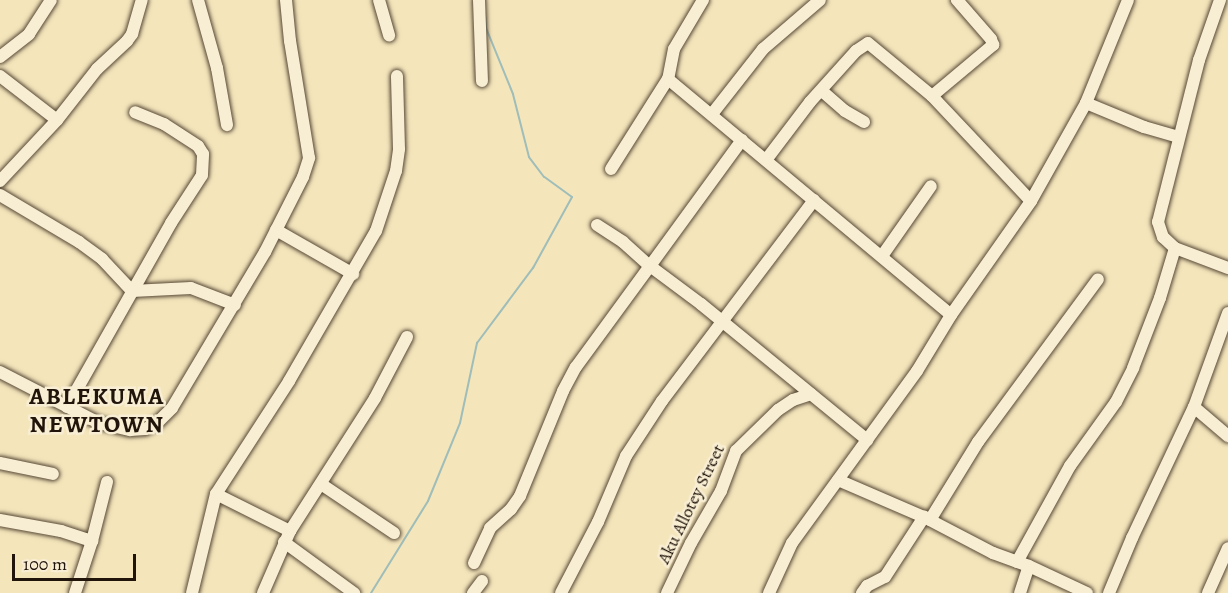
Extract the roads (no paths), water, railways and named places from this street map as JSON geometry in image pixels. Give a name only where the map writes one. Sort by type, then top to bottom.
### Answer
[{"type":"street","points":[[0,57],[29,34],[51,0]]},
{"type":"street","points":[[0,181],[57,120],[97,69],[132,34],[142,0]]},
{"type":"street","points":[[198,0],[217,68],[227,125]]},
{"type":"street","points":[[0,372],[99,423],[130,430],[145,429],[157,423],[172,408],[235,305],[276,230],[309,158],[290,40],[286,0]]},
{"type":"street","points":[[379,0],[389,36]]},
{"type":"street","points":[[479,0],[482,81]]},
{"type":"street","points":[[610,169],[668,79],[674,48],[703,0]]},
{"type":"street","points":[[712,114],[763,49],[820,0]]},
{"type":"street","points":[[932,96],[993,45],[991,39],[957,0]]},
{"type":"street","points":[[769,593],[792,543],[917,371],[951,315],[1031,201],[1086,103],[1128,0]]},
{"type":"street","points":[[1220,0],[1199,60],[1158,222],[1162,237],[1174,248],[1228,268]]},
{"type":"street","points":[[766,160],[810,102],[856,51],[868,43],[932,96],[1031,201]]},
{"type":"street","points":[[0,76],[57,120]]},
{"type":"street","points":[[192,593],[216,494],[289,381],[376,231],[396,171],[399,141],[397,76]]},
{"type":"street","points":[[668,79],[951,315]]},
{"type":"street","points":[[822,91],[845,111],[864,122]]},
{"type":"street","points":[[1086,103],[1144,127],[1178,137]]},
{"type":"street","points":[[67,407],[171,223],[202,175],[203,154],[198,146],[164,124],[135,112]]},
{"type":"street","points":[[474,563],[490,528],[511,509],[520,496],[563,391],[576,367],[742,140]]},
{"type":"street","points":[[882,256],[931,186]]},
{"type":"street","points":[[0,195],[80,242],[102,259],[132,291],[191,288],[235,305]]},
{"type":"street","points":[[561,593],[598,522],[626,456],[662,401],[724,322],[814,200]]},
{"type":"street","points":[[597,225],[623,242],[650,266],[724,322],[867,440]]},
{"type":"street","points":[[276,230],[353,274]]},
{"type":"street","points":[[1020,593],[1023,564],[1070,466],[1116,402],[1133,368],[1160,298],[1174,248]]},
{"type":"street","points":[[862,593],[867,586],[885,577],[978,442],[1098,279]]},
{"type":"street","points":[[1109,593],[1137,527],[1194,407],[1228,314]]},
{"type":"street","points":[[263,593],[290,531],[375,398],[407,337]]},
{"type":"street","name":"Aku Allotey Street","points":[[667,593],[691,543],[721,491],[736,451],[747,437],[778,410],[794,400],[811,394]]},
{"type":"street","points":[[1194,407],[1228,436]]},
{"type":"street","points":[[0,463],[53,474]]},
{"type":"street","points":[[838,480],[927,518],[993,553],[1087,593]]},
{"type":"street","points":[[75,593],[92,541],[107,482]]},
{"type":"street","points":[[321,484],[394,533]]},
{"type":"street","points":[[216,494],[290,531]]},
{"type":"street","points":[[0,520],[61,531],[92,541]]},
{"type":"street","points":[[284,542],[354,593]]},
{"type":"street","points":[[1208,593],[1228,548]]},
{"type":"street","points":[[473,593],[482,581]]},
{"type":"waterway","points":[[371,593],[428,501],[460,423],[477,343],[533,268],[572,197],[544,177],[529,157],[513,94],[486,28],[485,13]]},
{"type":"district","name":"ABLEKUMA NEWTOWN","points":[[97,411]]}]
